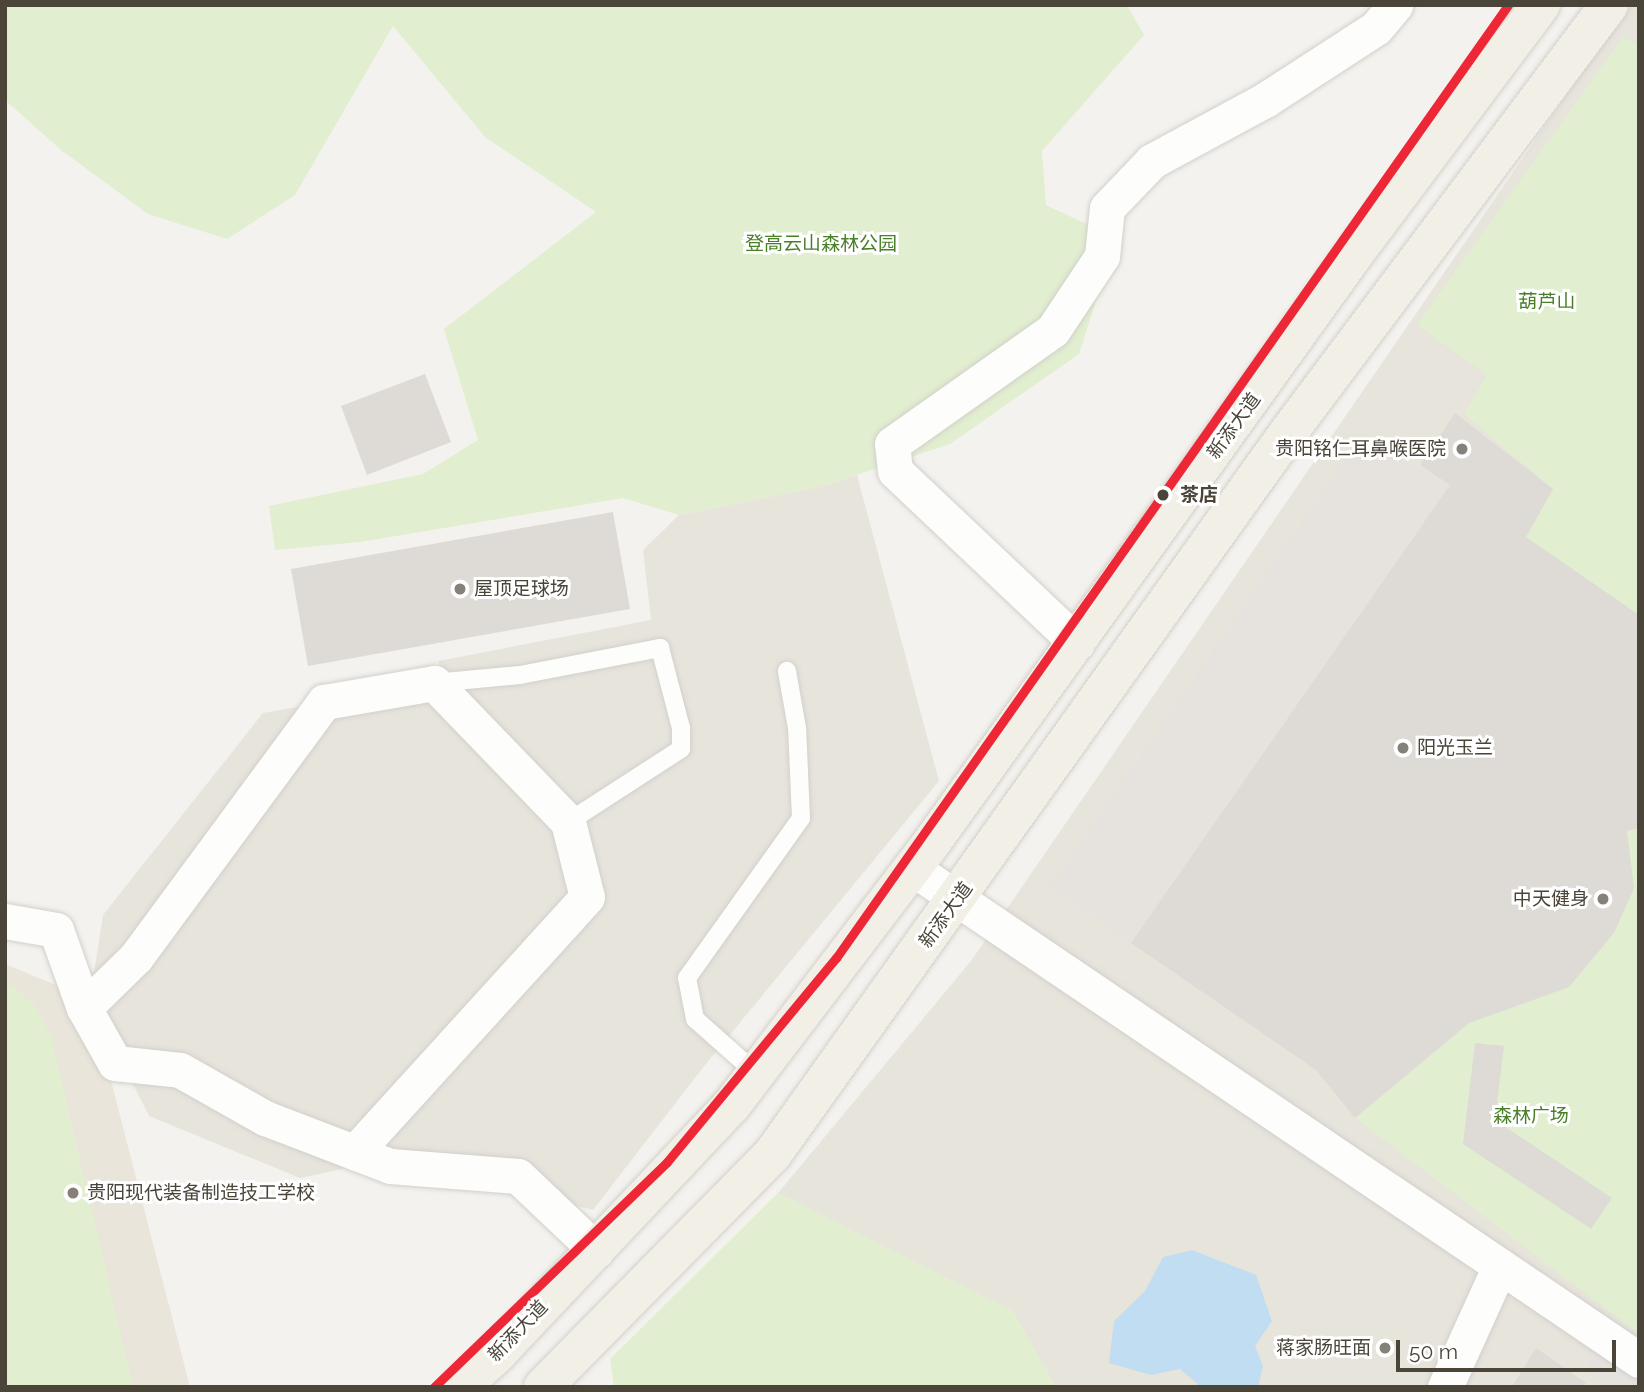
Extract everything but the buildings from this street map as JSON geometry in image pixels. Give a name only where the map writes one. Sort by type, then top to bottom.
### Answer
[{"type":"main road","name":"新添大道","points":[[461,1387],[731,1107],[912,868],[1077,643],[1350,260],[1541,5]]},
{"type":"main road","name":"新添大道","points":[[543,1387],[772,1155],[958,899],[1288,433],[1609,5]]},
{"type":"street","points":[[1077,643],[895,471],[892,444],[1054,330],[1102,256],[1108,208],[1152,162],[1265,100],[1376,28],[1395,5]]},
{"type":"street","points":[[84,1008],[136,957],[324,702],[434,683],[568,822],[587,897],[355,1152]]},
{"type":"street","points":[[912,868],[1639,1360]]},
{"type":"street","points":[[5,921],[55,930],[84,1008],[115,1063],[180,1070],[265,1118],[390,1166],[518,1176],[596,1250]]},
{"type":"street","points":[[1445,1387],[1500,1266]]},
{"type":"lane","points":[[434,683],[520,675],[660,648],[681,727],[681,748],[568,822]]},
{"type":"lane","points":[[756,1073],[695,1019],[687,978],[801,818],[797,728],[787,671]]},
{"type":"shaded area","points":[[1628,5],[1639,5],[1639,1387],[1056,1387],[1012,1311],[778,1193],[971,961]]},
{"type":"shaded area","points":[[1361,436],[1450,485],[1131,943],[1050,887]]},
{"type":"shaded area","points":[[857,475],[939,781],[705,1065],[593,1210],[394,1158],[300,1178],[149,1116],[90,999],[103,915],[263,713],[448,681],[438,661],[651,620],[643,550],[679,515],[823,486]]},
{"type":"shaded area","name":"贵阳现代装备制造技工学校","points":[[5,964],[90,999],[190,1387],[5,1387]]},
{"type":"shaded area","points":[[1582,1340],[1639,1375],[1639,1387],[1596,1387]]},
{"type":"green space","name":"登高云山森林公园","points":[[5,5],[1127,5],[1144,35],[1042,151],[1046,205],[1116,238],[1079,354],[950,444],[823,486],[679,515],[623,498],[360,542],[275,550],[269,506],[423,474],[478,440],[444,329],[596,212],[485,137],[393,26],[295,195],[227,239],[148,214],[61,150],[5,100]]},
{"type":"green space","name":"葫芦山","points":[[1623,37],[1639,46],[1639,615],[1526,537],[1553,489],[1464,414],[1487,375],[1417,325]]},
{"type":"green space","name":"森林广场","points":[[1639,828],[1639,1334],[1355,1118],[1469,1023],[1569,987],[1614,933],[1634,888],[1627,831]]},
{"type":"green space","points":[[5,978],[36,1007],[52,1039],[133,1387],[5,1387]]},
{"type":"green space","points":[[778,1193],[1013,1311],[1056,1387],[614,1387],[610,1359]]},
{"type":"water","points":[[1192,1250],[1256,1275],[1272,1321],[1255,1346],[1263,1366],[1258,1387],[1201,1387],[1180,1369],[1151,1375],[1109,1363],[1114,1321],[1145,1291],[1163,1257]]},
{"type":"transit line","points":[[434,1387],[667,1162],[836,958],[1508,5]]},
{"type":"place","name":"贵阳铭仁耳鼻喉医院","points":[[1462,449]]},
{"type":"place","name":"茶店","points":[[1163,495]]},
{"type":"place","name":"屋顶足球场","points":[[460,589]]},
{"type":"place","name":"阳光玉兰","points":[[1403,748]]},
{"type":"place","name":"中天健身","points":[[1603,899]]},
{"type":"place","name":"贵阳现代装备制造技工学校","points":[[73,1193]]},
{"type":"place","name":"蒋家肠旺面","points":[[1385,1348]]}]
